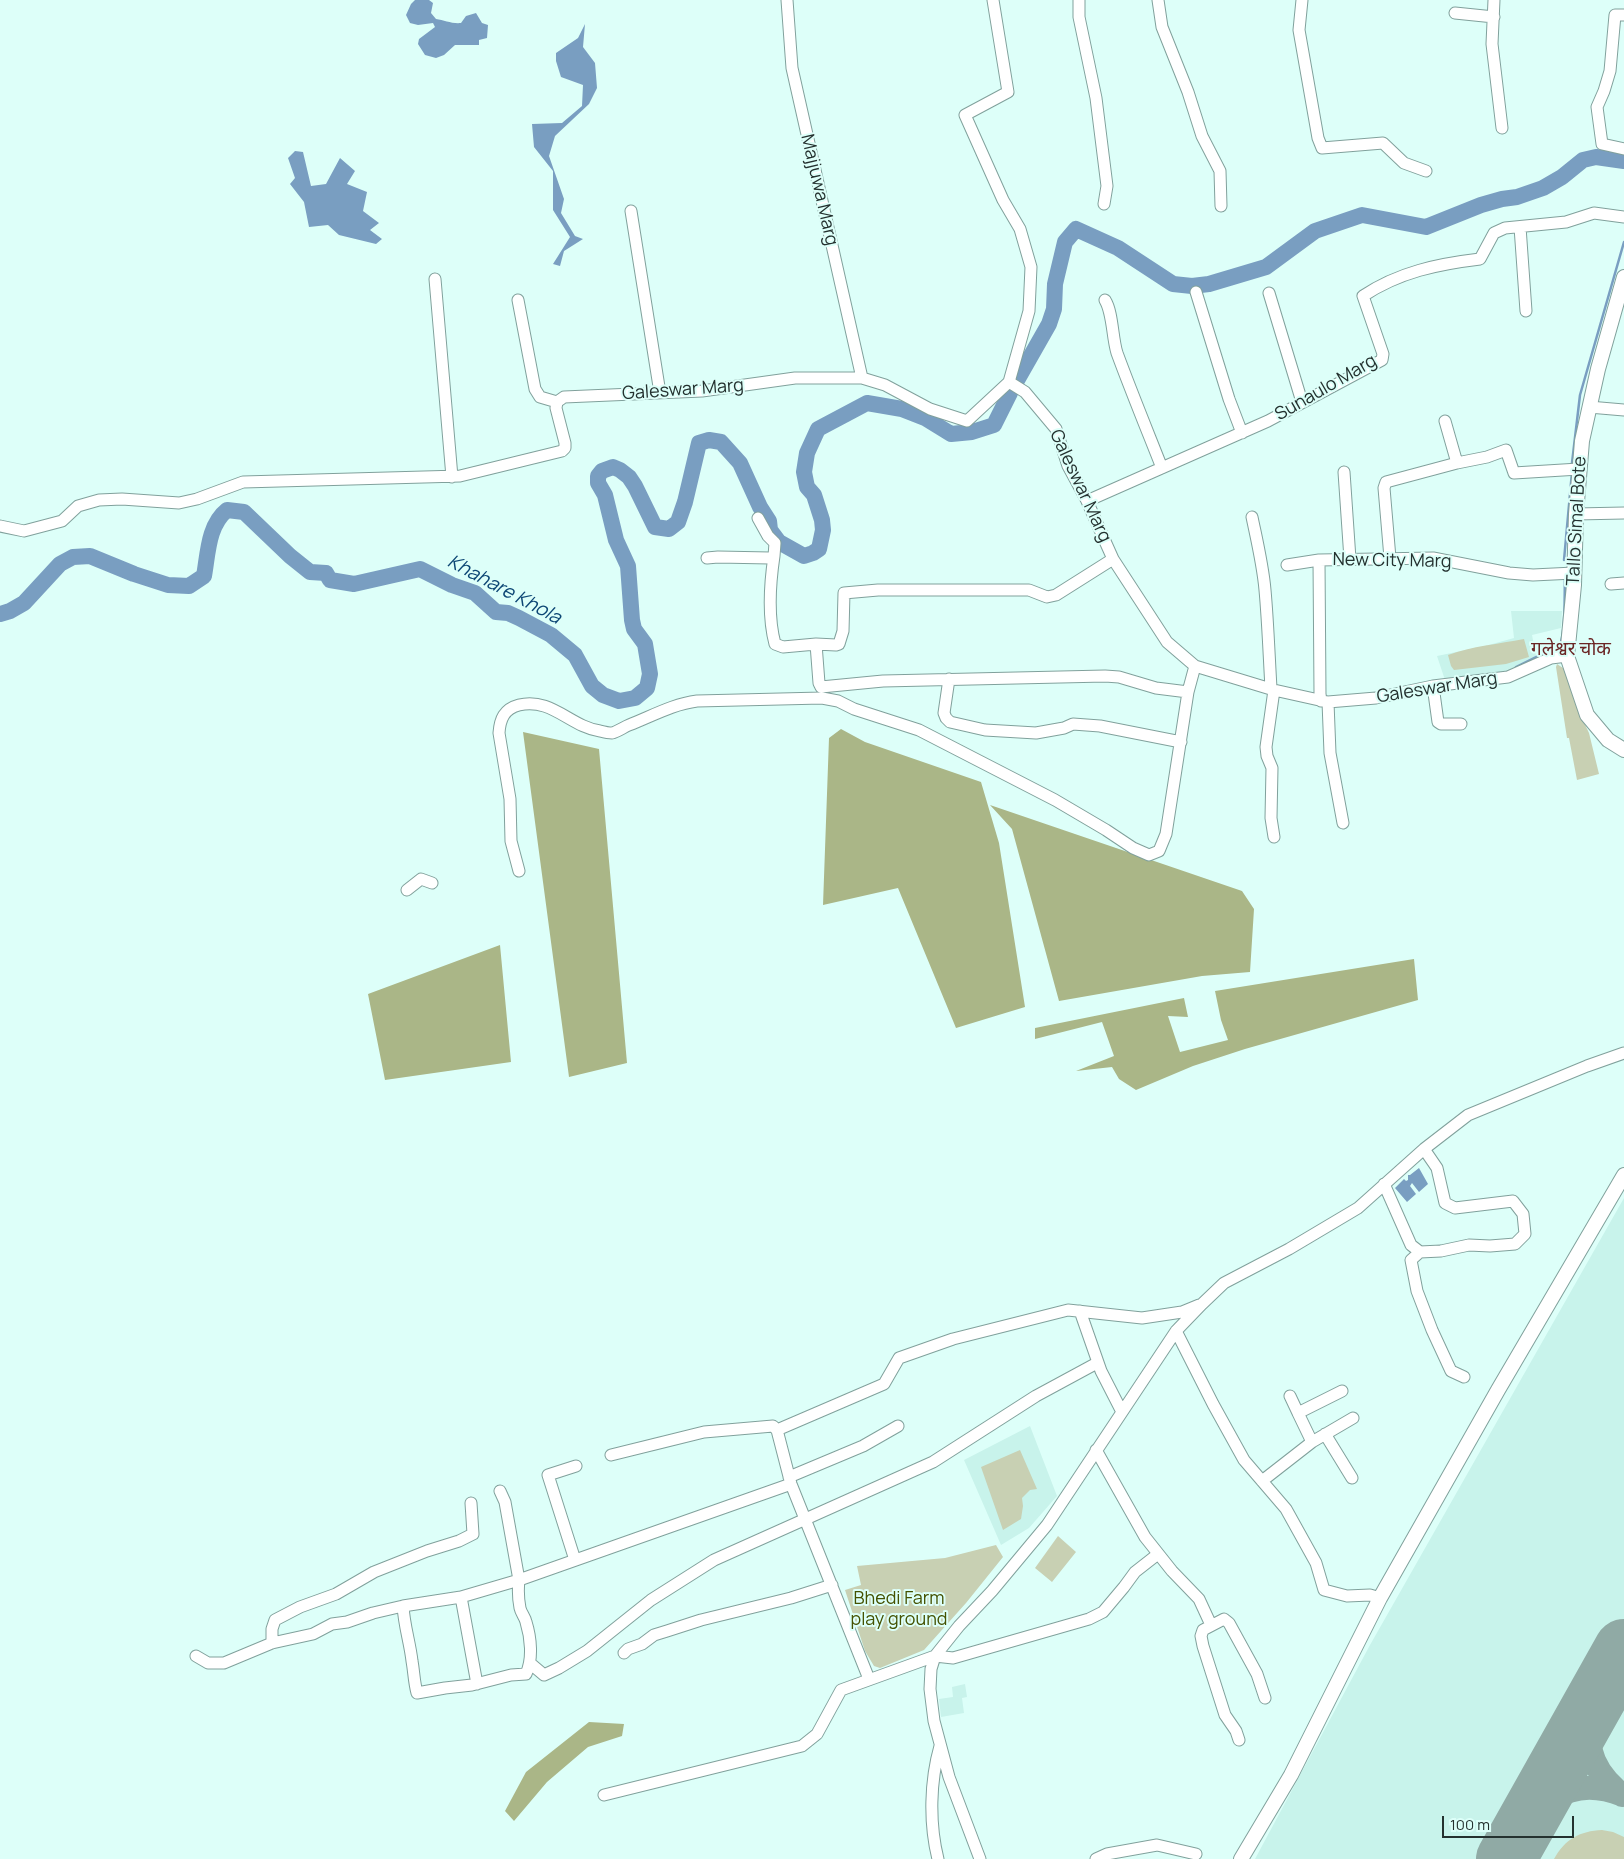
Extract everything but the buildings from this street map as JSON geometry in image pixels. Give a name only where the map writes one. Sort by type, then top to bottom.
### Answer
[{"type":"main road","name":"Tallo Simal Bote","points":[[1624,277],[1589,407],[1582,441],[1567,656],[1587,715],[1608,740],[1624,750]]},
{"type":"main road","points":[[1241,1859],[1291,1775],[1380,1598],[1498,1390],[1624,1175]]},
{"type":"street","name":"Majjuwa Marg","points":[[787,0],[792,68],[862,378]]},
{"type":"street","points":[[993,0],[1008,92],[965,115],[1003,200],[1020,229],[1031,266],[1029,310],[1009,382]]},
{"type":"street","points":[[1079,0],[1079,17],[1096,98],[1105,166],[1107,186],[1104,204]]},
{"type":"street","points":[[1158,0],[1162,27],[1188,92],[1202,136],[1220,171],[1221,206]]},
{"type":"street","points":[[1302,0],[1299,30],[1318,138],[1322,148],[1383,143],[1404,163],[1426,171]]},
{"type":"street","points":[[1494,0],[1492,44],[1502,128]]},
{"type":"street","points":[[1455,13],[1494,17]]},
{"type":"street","points":[[1624,15],[1615,15],[1610,71],[1597,107],[1602,144],[1624,149]]},
{"type":"street","points":[[631,211],[660,393]]},
{"type":"street","name":"Sunaulo Marg","points":[[1087,502],[1268,421],[1382,360],[1383,354],[1363,296],[1376,287],[1409,272],[1452,262],[1480,259],[1494,233],[1505,228],[1566,222],[1594,213],[1624,218]]},
{"type":"street","points":[[1520,227],[1526,311]]},
{"type":"street","points":[[435,280],[452,477]]},
{"type":"street","points":[[1196,292],[1229,400],[1242,433]]},
{"type":"street","points":[[1269,293],[1302,402]]},
{"type":"street","points":[[0,526],[24,532],[62,521],[78,506],[100,500],[122,499],[179,503],[197,499],[243,482],[452,477],[562,451],[565,448],[565,443],[556,408],[557,402],[540,397],[536,389],[518,300]]},
{"type":"street","points":[[1105,300],[1109,306],[1109,317],[1117,353],[1162,468]]},
{"type":"street","name":"Galeswar Marg","points":[[557,402],[564,397],[702,391],[795,378],[862,378],[885,385],[930,409],[967,421],[1009,382],[1025,392],[1056,429],[1068,466],[1114,559],[1166,642],[1195,666],[1272,689],[1324,701],[1376,698],[1433,686],[1508,677],[1551,658],[1567,656]]},
{"type":"street","points":[[1589,407],[1624,410]]},
{"type":"street","points":[[1445,421],[1457,463]]},
{"type":"street","points":[[1390,558],[1384,488],[1386,482],[1487,457],[1506,450],[1514,473],[1579,468]]},
{"type":"street","points":[[1344,472],[1350,559]]},
{"type":"street","points":[[1576,514],[1624,513]]},
{"type":"street","points":[[1252,517],[1265,590],[1270,649],[1272,689],[1266,746],[1267,756],[1272,768],[1271,818],[1274,837]]},
{"type":"street","points":[[758,518],[768,536],[775,543],[771,605],[773,636],[775,644],[783,646],[839,644],[843,631],[844,593],[1029,590],[1047,597],[1056,595],[1114,559]]},
{"type":"street","points":[[707,558],[770,558],[774,556]]},
{"type":"street","name":"New City Marg","points":[[1343,823],[1330,753],[1324,701],[1320,694],[1319,560],[1433,558],[1509,573],[1533,575],[1574,573]]},
{"type":"street","points":[[1287,565],[1319,560]]},
{"type":"street","points":[[1611,584],[1624,583]]},
{"type":"street","points":[[816,644],[821,688],[884,680],[1105,676],[1119,677],[1156,688],[1188,692]]},
{"type":"street","points":[[519,871],[511,841],[510,799],[499,733],[503,714],[512,707],[526,704],[545,706],[566,715],[591,730],[611,733],[680,703],[822,698],[838,701],[886,720],[919,730],[1055,800],[1133,848],[1149,855],[1159,851],[1166,834],[1188,692],[1195,666]]},
{"type":"street","points":[[949,679],[944,713],[950,722],[985,730],[1036,733],[1064,728],[1073,724],[1100,726],[1181,742]]},
{"type":"street","points":[[1433,686],[1438,722],[1461,724]]},
{"type":"street","points":[[407,890],[420,879],[432,883]]},
{"type":"street","points":[[980,1859],[950,1777],[934,1721],[930,1690],[931,1669],[936,1656],[959,1626],[992,1591],[1047,1525],[1176,1331],[1224,1284],[1289,1249],[1358,1208],[1424,1149],[1468,1115],[1587,1066],[1624,1053]]},
{"type":"street","points":[[1424,1149],[1437,1168],[1445,1203],[1455,1208],[1513,1201],[1524,1214],[1525,1234],[1515,1244],[1469,1245],[1442,1251],[1420,1252],[1411,1260],[1417,1290],[1432,1330],[1452,1371],[1464,1377]]},
{"type":"street","points":[[1384,1184],[1411,1245],[1420,1252]]},
{"type":"street","points":[[777,1430],[884,1384],[899,1358],[953,1339],[1068,1310],[1142,1318],[1182,1312],[1202,1304]]},
{"type":"street","points":[[1080,1312],[1097,1363],[1122,1412]]},
{"type":"street","points":[[1176,1331],[1244,1460],[1286,1509],[1316,1563],[1324,1590],[1347,1596],[1370,1595],[1380,1598]]},
{"type":"street","points":[[531,1664],[544,1675],[559,1668],[587,1651],[651,1600],[714,1560],[934,1462],[1036,1396],[1097,1363]]},
{"type":"street","points":[[1298,1413],[1342,1391]]},
{"type":"street","points":[[1290,1396],[1312,1442]]},
{"type":"street","points":[[1262,1481],[1312,1442],[1353,1418]]},
{"type":"street","points":[[611,1455],[704,1432],[773,1426],[777,1430],[791,1480],[805,1519],[869,1680]]},
{"type":"street","points":[[196,1656],[208,1663],[224,1662],[272,1644],[313,1634],[332,1624],[347,1622],[373,1613],[403,1606],[461,1597],[519,1580],[791,1480],[863,1446],[898,1426]]},
{"type":"street","points":[[1325,1434],[1352,1478]]},
{"type":"street","points":[[1096,1450],[1144,1537],[1200,1599],[1211,1625]]},
{"type":"street","points":[[575,1560],[548,1475],[576,1466]]},
{"type":"street","points":[[403,1606],[417,1693],[477,1684],[511,1675],[526,1674],[531,1664],[526,1623],[520,1610],[519,1580],[505,1502],[500,1491]]},
{"type":"street","points":[[272,1644],[272,1629],[275,1620],[300,1607],[336,1594],[374,1572],[427,1551],[459,1541],[473,1534],[471,1503]]},
{"type":"street","points":[[604,1795],[802,1746],[817,1734],[841,1690],[936,1656],[953,1658],[1089,1619],[1103,1612],[1135,1572],[1158,1554]]},
{"type":"street","points":[[624,1653],[628,1649],[642,1644],[654,1635],[668,1630],[791,1598],[832,1585]]},
{"type":"street","points":[[461,1597],[477,1684]]},
{"type":"street","points":[[1239,1740],[1236,1731],[1225,1715],[1208,1659],[1202,1646],[1201,1636],[1204,1630],[1224,1619],[1229,1623],[1257,1674],[1265,1698]]},
{"type":"street","points":[[938,1859],[935,1847],[932,1805],[935,1763],[940,1744]]},
{"type":"street","points":[[1096,1859],[1107,1854],[1157,1845],[1196,1854]]},
{"type":"shaded area","points":[[1511,611],[1562,611],[1561,628],[1532,635],[1536,656],[1501,675],[1445,680],[1437,656],[1514,638]]},
{"type":"shaded area","points":[[1624,1198],[1624,1859],[1255,1859],[1370,1645]]},
{"type":"shaded area","points":[[1030,1426],[1057,1496],[1029,1528],[1001,1545],[964,1460]]},
{"type":"shaded area","points":[[965,1684],[967,1697],[962,1698],[964,1713],[941,1717],[939,1699],[953,1697],[952,1687]]},
{"type":"green space","points":[[1524,639],[1529,657],[1506,664],[1454,670],[1451,666],[1448,655],[1476,647]]},
{"type":"green space","points":[[1557,664],[1566,670],[1578,710],[1589,733],[1599,774],[1577,780],[1569,738],[1567,738]]},
{"type":"green space","points":[[841,729],[865,742],[981,782],[999,843],[1025,1007],[956,1028],[898,888],[823,905],[829,738]]},
{"type":"green space","points":[[523,732],[599,749],[627,1063],[569,1077]]},
{"type":"green space","points":[[990,805],[1242,891],[1254,909],[1250,972],[1202,976],[1059,1001],[1012,829]]},
{"type":"green space","points":[[500,945],[511,1062],[385,1080],[368,994]]},
{"type":"green space","points":[[1414,959],[1418,1000],[1245,1049],[1193,1066],[1136,1090],[1119,1079],[1112,1067],[1076,1071],[1114,1056],[1102,1022],[1035,1039],[1035,1028],[1184,998],[1188,1017],[1168,1016],[1180,1052],[1228,1040],[1221,1020],[1215,991]]},
{"type":"green space","points":[[1020,1450],[1037,1489],[1030,1490],[1022,1498],[1021,1519],[1003,1530],[981,1467]]},
{"type":"green space","points":[[1058,1536],[1076,1552],[1052,1582],[1035,1568]]},
{"type":"green space","name":"Bhedi Farm play ground","points":[[996,1545],[1003,1557],[966,1603],[924,1650],[880,1668],[874,1666],[865,1651],[845,1590],[861,1585],[857,1566],[945,1558]]},
{"type":"green space","points":[[589,1722],[624,1724],[622,1736],[588,1747],[547,1782],[514,1821],[505,1811],[526,1772]]},
{"type":"green space","points":[[1602,1830],[1624,1837],[1624,1859],[1554,1859],[1563,1846],[1574,1837],[1587,1832]]},
{"type":"water","points":[[415,0],[429,0],[433,3],[431,13],[436,19],[461,23],[466,16],[476,13],[482,23],[488,25],[487,38],[479,40],[479,45],[455,45],[444,55],[436,58],[425,55],[418,44],[419,39],[435,27],[433,23],[418,25],[410,23],[406,15]]},
{"type":"water","points":[[585,24],[583,47],[595,63],[597,88],[589,104],[555,136],[549,156],[564,199],[561,213],[575,236],[583,239],[564,251],[560,266],[553,264],[570,237],[553,210],[553,171],[534,147],[532,124],[562,123],[582,106],[583,85],[561,77],[556,61],[556,53],[578,38]]},
{"type":"water","points":[[295,151],[303,152],[311,186],[326,184],[340,158],[355,171],[347,184],[367,192],[363,211],[379,223],[370,230],[382,239],[376,244],[339,235],[328,225],[309,227],[304,202],[290,184],[295,178],[288,158]]},
{"type":"water","points":[[1419,1168],[1428,1184],[1419,1192],[1412,1183],[1410,1186],[1416,1194],[1407,1202],[1395,1188],[1404,1179],[1408,1180],[1408,1175]]},
{"type":"waterway","name":"Khahare Khola","points":[[1016,382],[1049,324],[1054,309],[1055,284],[1065,242],[1076,229],[1118,248],[1173,284],[1192,286],[1209,284],[1266,267],[1315,231],[1362,215],[1426,227],[1481,205],[1517,197],[1543,188],[1562,177],[1583,160],[1596,157],[1624,161]]},
{"type":"waterway","points":[[1572,463],[1580,395],[1624,242]]},
{"type":"waterway","name":"Khahare Khola","points":[[0,614],[24,603],[60,564],[73,557],[90,556],[134,574],[168,585],[189,586],[204,576],[212,532],[221,516],[227,510],[244,512],[290,556],[310,572],[326,573],[330,580],[354,584],[420,569],[452,585],[475,593],[496,612],[508,613],[551,635],[575,655],[592,686],[603,695],[619,701],[635,698],[647,688],[650,674],[645,644],[634,629],[632,620],[628,566],[616,540],[605,495],[598,483],[598,476],[602,471],[613,467],[629,477],[655,527],[669,529],[678,522],[685,502],[699,443],[709,440],[721,442],[740,463],[760,507],[769,521],[770,530],[779,542],[804,556],[819,549],[823,530],[822,520],[814,495],[807,487],[804,472],[807,453],[818,429],[867,403],[902,409],[925,418],[951,434],[972,432],[994,425],[1010,393]]},
{"type":"waterway","points":[[1564,560],[1572,472]]},
{"type":"waterway","points":[[1555,653],[1559,648],[1563,630],[1565,579]]},
{"type":"waterway","points":[[1516,667],[1540,655],[1548,654]]},
{"type":"taxiway","points":[[1597,1697],[1590,1726],[1591,1750],[1601,1773],[1622,1795]]},
{"type":"taxiway","points":[[1527,1822],[1548,1803],[1570,1791],[1594,1788],[1623,1795]]},
{"type":"runway","points":[[1506,1859],[1624,1649]]},
{"type":"district","name":"गलेश्वर चोक","points":[[1571,650]]}]
